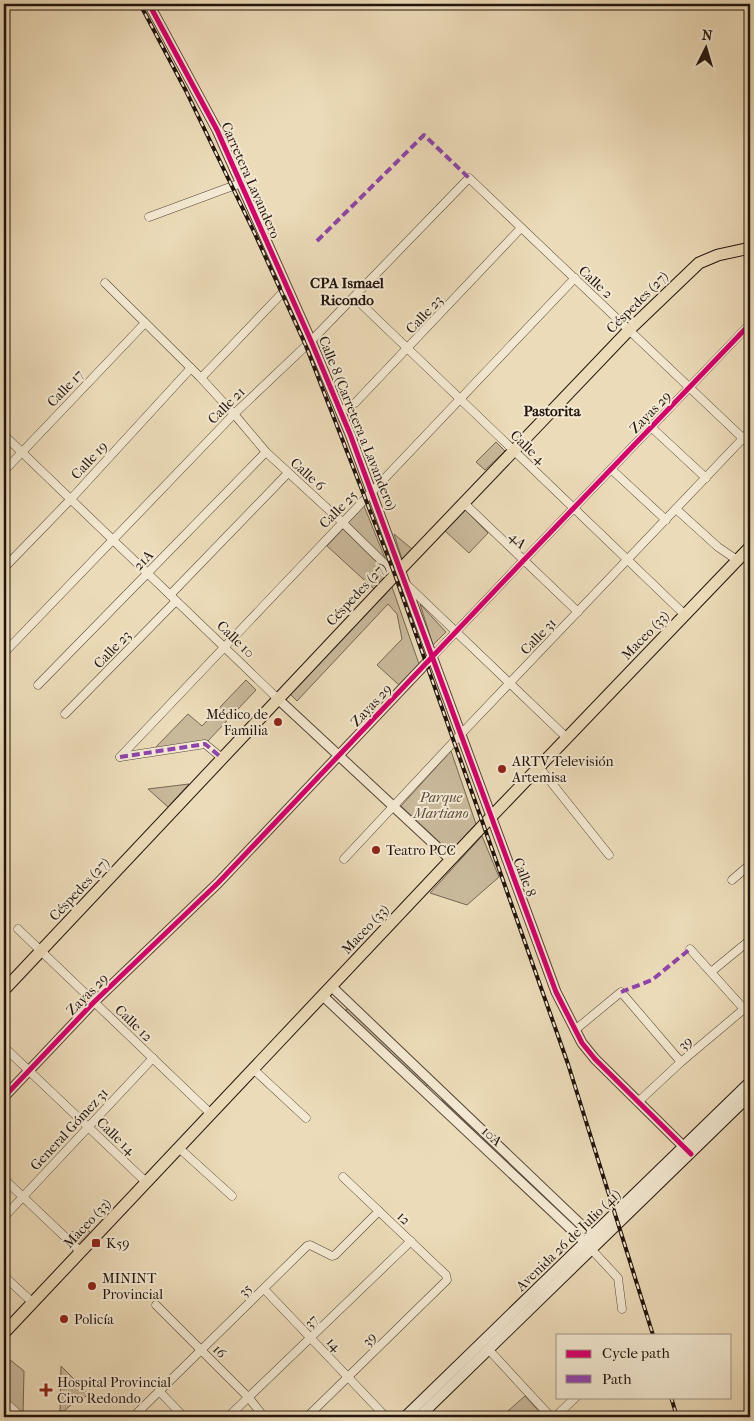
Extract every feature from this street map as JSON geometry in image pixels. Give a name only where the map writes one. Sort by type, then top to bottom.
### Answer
[{"type":"main road","name":"Céspedes (27)","points":[[4,990],[629,330],[699,263],[718,255],[750,248]]},
{"type":"main road","name":"Maceo (33)","points":[[4,1333],[491,817],[750,547]]},
{"type":"main road","name":"Avenida 26 de Julio (41)","points":[[688,1151],[750,1082]]},
{"type":"main road","name":"Avenida 26 de Julio (41)","points":[[405,1417],[750,1095]]},
{"type":"main road","name":"Avenida 26 de Julio (41)","points":[[424,1416],[592,1243]]},
{"type":"street","name":"Carretera Lavandero","points":[[149,4],[217,130],[287,288]]},
{"type":"street","name":"Calle 2","points":[[469,178],[750,445]]},
{"type":"street","name":"Calle 21","points":[[4,653],[234,414],[311,341],[469,178]]},
{"type":"street","points":[[149,217],[241,183]]},
{"type":"street","name":"Calle 23","points":[[340,411],[355,403],[521,228]]},
{"type":"street","name":"Calle 25","points":[[222,758],[205,744],[120,757],[575,278]]},
{"type":"street","name":"Calle 6","points":[[105,284],[201,378],[266,452],[398,572]]},
{"type":"street","points":[[201,378],[287,288]]},
{"type":"street","name":"Calle 8 (Carretera a Lavandero)","points":[[287,288],[311,341],[373,492],[398,572]]},
{"type":"street","name":"Calle 4","points":[[354,297],[685,615]]},
{"type":"street","name":"Calle 17","points":[[4,470],[144,323]]},
{"type":"street","name":"Zayas 29","points":[[4,1097],[94,1002],[218,883],[523,560],[750,324]]},
{"type":"street","name":"Calle 19","points":[[4,568],[70,500],[191,368]]},
{"type":"street","points":[[651,427],[706,478]]},
{"type":"street","name":"Calle 31","points":[[344,859],[750,431]]},
{"type":"street","name":"Calle 10","points":[[4,435],[278,699],[451,860]]},
{"type":"street","name":"21A","points":[[38,685],[266,452]]},
{"type":"street","points":[[611,468],[666,520]]},
{"type":"street","name":"Calle 23","points":[[66,714],[288,473]]},
{"type":"street","name":"4A","points":[[464,503],[578,612]]},
{"type":"street","points":[[676,508],[718,547],[737,560]]},
{"type":"street","name":"Calle 8","points":[[398,572],[406,584],[556,992],[575,1030],[582,1043],[595,1059],[688,1151]]},
{"type":"street","points":[[406,584],[568,738]]},
{"type":"street","points":[[539,767],[609,855]]},
{"type":"street","points":[[732,880],[747,867],[750,871]]},
{"type":"street","name":"Calle 12","points":[[18,930],[211,1114]]},
{"type":"street","points":[[711,972],[750,940]]},
{"type":"street","points":[[690,949],[747,1007]]},
{"type":"street","name":"10A","points":[[331,986],[436,1087],[592,1243],[618,1278],[622,1308]]},
{"type":"street","points":[[575,1030],[621,992],[681,1062]]},
{"type":"street","name":"10A","points":[[323,996],[429,1096],[592,1243]]},
{"type":"street","name":"39","points":[[638,1102],[681,1062],[747,1007]]},
{"type":"street","name":"Calle 14","points":[[4,1047],[146,1182]]},
{"type":"street","name":"General Gómez 31","points":[[4,1217],[153,1058]]},
{"type":"street","points":[[253,1069],[306,1118]]},
{"type":"street","points":[[429,1096],[436,1087]]},
{"type":"street","points":[[179,1148],[232,1196]]},
{"type":"street","name":"12","points":[[343,1177],[447,1277]]},
{"type":"street","points":[[4,1180],[81,1252]]},
{"type":"street","name":"35","points":[[133,1417],[307,1246],[310,1244],[332,1256],[335,1255],[379,1211]]},
{"type":"street","name":"37","points":[[228,1417],[411,1242]]},
{"type":"street","points":[[4,1276],[32,1302]]},
{"type":"street","name":"39","points":[[307,1417],[447,1280],[447,1277]]},
{"type":"street","name":"14","points":[[264,1289],[386,1417]]},
{"type":"street","name":"16","points":[[156,1305],[249,1398],[264,1417]]},
{"type":"street","points":[[489,1350],[551,1417]]},
{"type":"street","points":[[160,1391],[184,1417]]},
{"type":"street","points":[[555,1417],[575,1398]]},
{"type":"street","points":[[4,1401],[21,1417]]},
{"type":"green space","points":[[496,442],[505,451],[485,470],[476,462]]},
{"type":"green space","points":[[364,506],[387,563],[348,523]]},
{"type":"green space","points":[[464,509],[488,533],[469,553],[444,530]]},
{"type":"green space","points":[[343,529],[387,572],[387,576],[374,589],[327,546]]},
{"type":"green space","points":[[394,534],[412,549],[402,559]]},
{"type":"green space","points":[[392,587],[419,664],[399,685],[377,665],[402,639],[397,614],[388,604],[297,701],[290,694]]},
{"type":"green space","points":[[420,604],[446,632],[433,645]]},
{"type":"green space","points":[[246,680],[256,690],[207,742],[153,750],[188,714],[202,726]]},
{"type":"green space","name":"Parque Martiano","points":[[451,751],[476,824],[450,852],[401,806]]},
{"type":"green space","points":[[189,784],[168,807],[148,789]]},
{"type":"green space","points":[[482,836],[499,877],[467,905],[430,893]]},
{"type":"green space","points":[[346,1009],[349,1009],[429,1084],[426,1086]]},
{"type":"green space","points":[[442,1098],[563,1212],[561,1215],[442,1100]]},
{"type":"green space","points":[[86,1228],[92,1234],[80,1245],[68,1234],[72,1231],[78,1235]]},
{"type":"green space","points":[[4,1355],[24,1371],[23,1414],[4,1395]]},
{"type":"green space","points":[[61,1366],[89,1394],[77,1400],[64,1411],[60,1411]]},
{"type":"green space","points":[[525,1396],[544,1417],[501,1417]]},
{"type":"railway","points":[[140,4],[186,91],[255,234],[306,346],[395,575],[568,1064],[653,1334]]},
{"type":"railway","points":[[671,1398],[677,1417]]},
{"type":"marked path","points":[[317,241],[424,135],[469,178]]},
{"type":"marked path","points":[[120,757],[205,744],[222,758]]},
{"type":"marked path","points":[[621,992],[652,980],[690,949]]},
{"type":"cycle path","points":[[149,4],[217,130],[311,341],[350,434],[556,992],[582,1043],[595,1059],[691,1154]]},
{"type":"cycle path","points":[[4,1097],[94,1002],[218,883],[750,324]]},
{"type":"place","name":"Médico de Familia","points":[[278,722]]},
{"type":"place","name":"ARTV Televisión Artemisa","points":[[502,769]]},
{"type":"place","name":"Teatro PCC","points":[[376,850]]},
{"type":"place","name":"K59","points":[[96,1243]]},
{"type":"place","name":"MININT Provincial","points":[[92,1286]]},
{"type":"place","name":"Policía","points":[[64,1319]]},
{"type":"place","name":"Hospital Provincial Ciro Redondo","points":[[46,1390]]},
{"type":"district","name":"CPA Ismael Ricondo","points":[[347,292]]},
{"type":"district","name":"Pastorita","points":[[552,411]]}]
